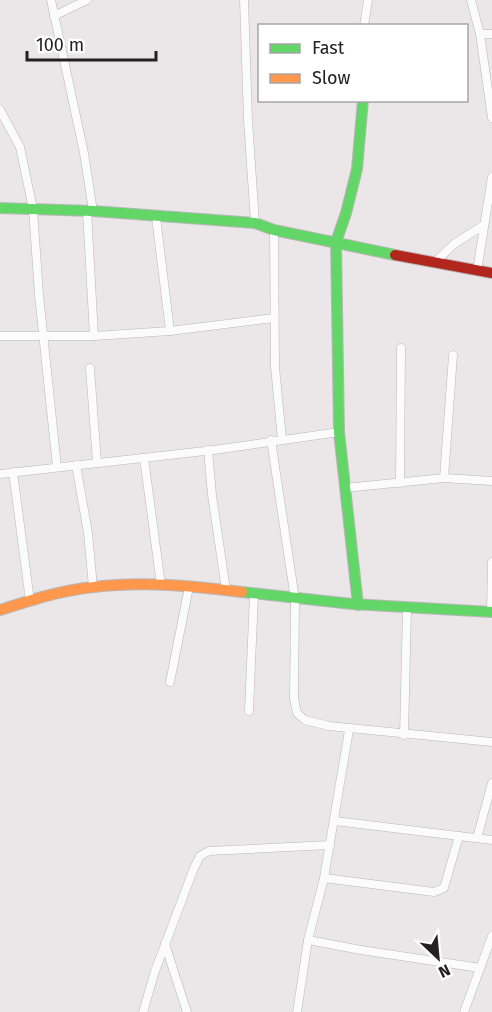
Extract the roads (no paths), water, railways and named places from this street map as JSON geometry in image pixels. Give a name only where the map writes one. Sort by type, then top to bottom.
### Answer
[{"type":"street","points":[[51,0],[84,153],[90,211],[94,336]]},
{"type":"street","points":[[54,16],[87,0]]},
{"type":"street","points":[[244,0],[248,120],[255,223]]},
{"type":"street","points":[[364,24],[368,0]]},
{"type":"street","points":[[471,0],[480,34],[492,118]]},
{"type":"street","points":[[480,34],[492,34]]},
{"type":"street","points":[[358,605],[339,432],[336,242],[357,169],[363,102]]},
{"type":"street","points":[[0,110],[20,147],[33,209],[57,467]]},
{"type":"street","points":[[477,271],[492,177]]},
{"type":"street","points":[[0,208],[90,211],[255,223],[274,230],[492,273]]},
{"type":"street","points":[[156,217],[170,331]]},
{"type":"street","points":[[434,263],[454,244],[484,225]]},
{"type":"street","points":[[274,230],[275,367],[282,439]]},
{"type":"street","points":[[0,336],[94,336],[170,331],[274,318]]},
{"type":"street","points":[[400,483],[401,348]]},
{"type":"street","points":[[444,478],[453,355]]},
{"type":"street","points":[[90,368],[97,463]]},
{"type":"street","points":[[0,474],[144,458],[339,432]]},
{"type":"street","points":[[271,440],[295,599],[294,699],[297,713],[305,720],[350,730],[492,742]]},
{"type":"street","points":[[208,450],[226,590]]},
{"type":"street","points":[[144,458],[161,585]]},
{"type":"street","points":[[76,465],[88,533],[93,587]]},
{"type":"street","points":[[13,472],[30,601]]},
{"type":"street","points":[[345,488],[444,478],[492,481]]},
{"type":"street","points":[[0,610],[93,587],[161,585],[358,605],[492,612],[492,562]]},
{"type":"street","points":[[170,682],[189,587]]},
{"type":"street","points":[[249,711],[254,594]]},
{"type":"street","points":[[404,735],[407,608]]},
{"type":"street","points":[[297,1012],[308,940],[324,878],[350,730]]},
{"type":"street","points":[[477,838],[492,783]]},
{"type":"street","points":[[334,821],[492,840]]},
{"type":"street","points":[[324,878],[440,891],[444,888],[459,836]]},
{"type":"street","points":[[143,1012],[165,944],[200,856],[209,851],[330,845]]},
{"type":"street","points":[[464,1012],[492,936]]},
{"type":"street","points":[[308,940],[480,968]]},
{"type":"street","points":[[165,944],[187,1012]]}]
